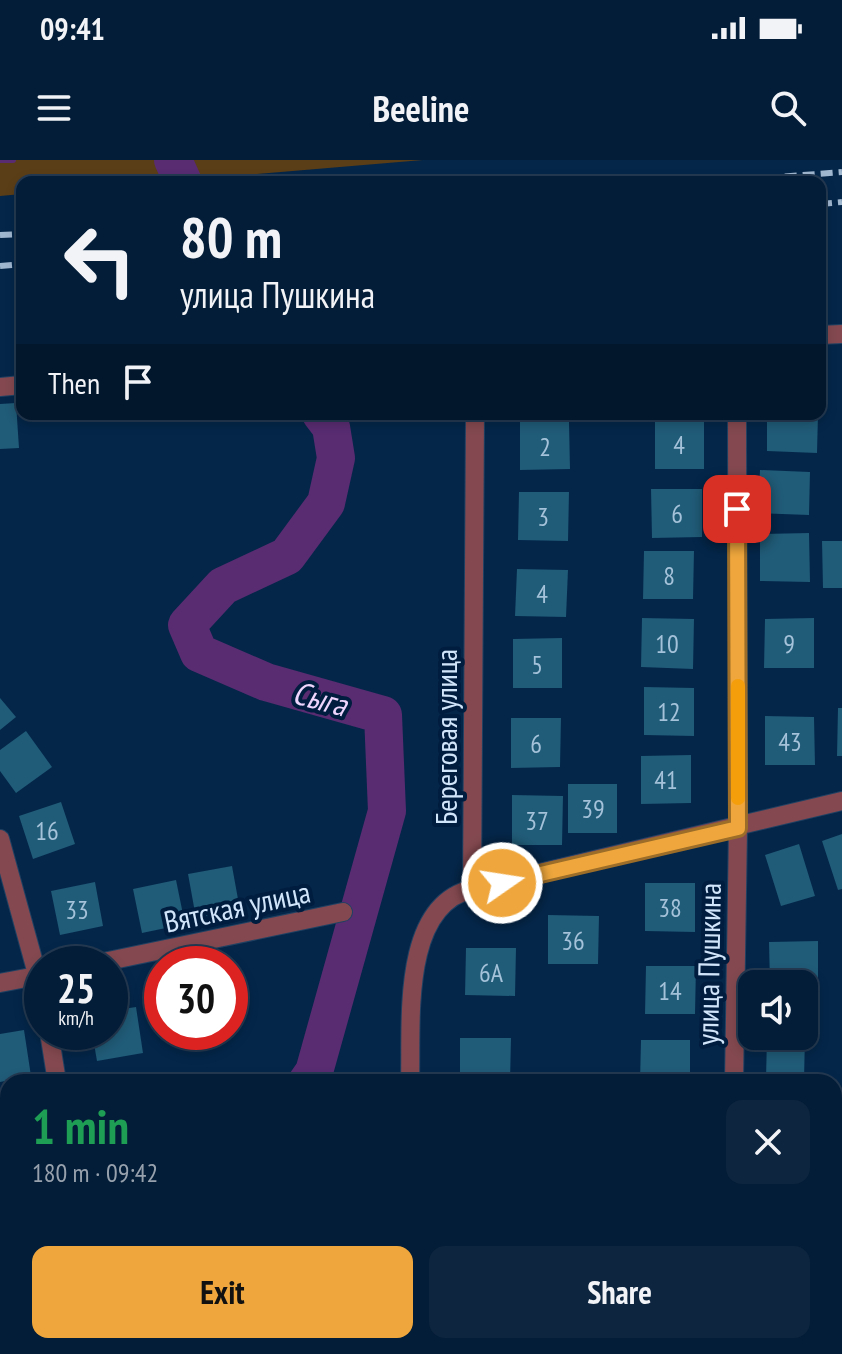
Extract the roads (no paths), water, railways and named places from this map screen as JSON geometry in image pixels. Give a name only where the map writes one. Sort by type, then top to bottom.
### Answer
[{"type":"street","name":"Береговая улица","points":[[472,889],[475,420]]},
{"type":"street","name":"улица Пушкина","points":[[734,1074],[738,828],[737,420]]},
{"type":"street","points":[[410,1074],[414,967],[431,917],[452,894],[842,801]]},
{"type":"street","points":[[0,839],[31,946]]},
{"type":"street","name":"Вятская улица","points":[[128,957],[343,912]]},
{"type":"street","points":[[0,983],[24,982]]},
{"type":"street","points":[[52,1050],[56,1074]]},
{"type":"waterway","points":[[0,160],[13,160]]},
{"type":"waterway","name":"Сыга","points":[[166,160],[177,171]]},
{"type":"waterway","name":"Сыга","points":[[173,160],[180,176]]},
{"type":"waterway","name":"Сыга","points":[[313,1074],[387,811],[383,715],[266,682],[199,653],[187,625],[223,586],[287,556],[326,503],[336,458],[331,427],[326,420]]},
{"type":"railway","points":[[790,176],[842,172]]},
{"type":"railway","points":[[826,203],[842,202]]},
{"type":"railway","points":[[0,235],[16,234]]},
{"type":"railway","points":[[0,266],[16,265]]}]
